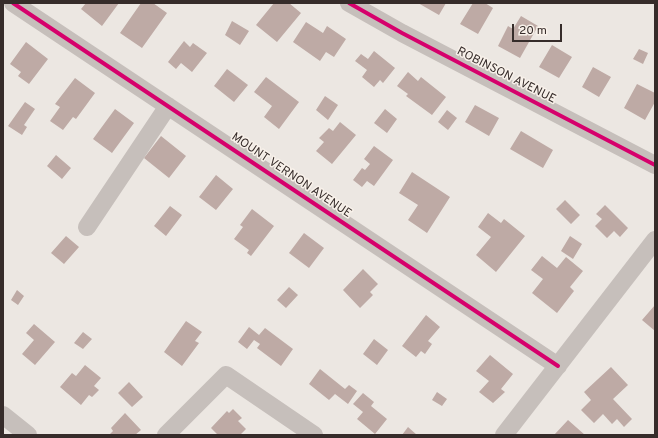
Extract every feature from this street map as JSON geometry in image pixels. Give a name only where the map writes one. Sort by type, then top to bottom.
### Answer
[{"type":"street","name":"MOUNT VERNON AVENUE","points":[[12,3],[558,366]]},
{"type":"street","name":"ROBINSON AVENUE","points":[[349,3],[409,36],[655,164]]},
{"type":"street","points":[[87,227],[168,106]]},
{"type":"street","points":[[504,435],[655,240]]},
{"type":"street","points":[[166,435],[226,375],[314,435]]},
{"type":"street","points":[[3,416],[28,435]]},
{"type":"building","points":[[86,3],[119,3],[102,26],[81,9]]},
{"type":"building","points":[[141,3],[153,3],[167,13],[142,48],[120,33]]},
{"type":"building","points":[[274,3],[289,3],[301,13],[277,42],[256,25]]},
{"type":"building","points":[[418,3],[446,3],[439,15]]},
{"type":"building","points":[[473,3],[485,3],[493,8],[478,34],[460,24]]},
{"type":"building","points":[[521,16],[538,26],[520,58],[498,46],[508,26],[513,29]]},
{"type":"building","points":[[232,21],[249,31],[240,45],[225,35]]},
{"type":"building","points":[[306,22],[323,33],[327,26],[346,39],[334,57],[326,52],[320,61],[293,42]]},
{"type":"building","points":[[184,41],[190,47],[193,43],[207,53],[192,72],[181,63],[176,69],[168,62]]},
{"type":"building","points":[[26,42],[48,59],[29,84],[18,76],[21,72],[10,64]]},
{"type":"building","points":[[552,45],[572,57],[559,78],[539,67]]},
{"type":"building","points":[[639,49],[648,53],[643,64],[633,59]]},
{"type":"building","points":[[374,51],[395,68],[383,83],[380,80],[374,87],[362,77],[367,70],[355,61],[361,54],[368,59]]},
{"type":"building","points":[[593,67],[611,77],[599,97],[582,87]]},
{"type":"building","points":[[227,69],[248,85],[234,102],[214,86]]},
{"type":"building","points":[[408,72],[418,81],[421,77],[446,97],[432,115],[406,96],[408,94],[397,86]]},
{"type":"building","points":[[266,77],[299,102],[279,129],[264,117],[272,106],[254,92]]},
{"type":"building","points":[[75,78],[95,93],[76,119],[73,117],[63,130],[50,121],[60,107],[55,104]]},
{"type":"building","points":[[637,84],[655,93],[655,102],[645,120],[624,108]]},
{"type":"building","points":[[325,96],[338,105],[328,120],[316,110]]},
{"type":"building","points":[[25,102],[35,109],[24,125],[27,127],[22,135],[8,126]]},
{"type":"building","points":[[475,105],[499,118],[489,136],[465,122]]},
{"type":"building","points":[[115,109],[134,123],[112,153],[93,139]]},
{"type":"building","points":[[385,109],[397,119],[387,133],[374,123]]},
{"type":"building","points":[[447,110],[457,118],[448,130],[438,122]]},
{"type":"building","points":[[340,122],[356,135],[332,164],[316,151],[324,142],[319,138],[329,128],[333,131]]},
{"type":"building","points":[[521,131],[553,150],[543,168],[510,149]]},
{"type":"building","points":[[161,136],[186,156],[169,178],[144,158]]},
{"type":"building","points":[[374,146],[393,160],[374,186],[367,181],[362,187],[353,180],[362,168],[365,170],[370,164],[364,159]]},
{"type":"building","points":[[56,155],[71,168],[62,179],[47,166]]},
{"type":"building","points":[[412,172],[450,197],[427,233],[408,220],[418,205],[399,193]]},
{"type":"building","points":[[216,175],[233,189],[216,210],[199,197]]},
{"type":"building","points":[[565,200],[580,215],[571,224],[556,209]]},
{"type":"building","points":[[605,205],[628,228],[620,237],[614,231],[607,238],[595,226],[602,219],[596,214]]},
{"type":"building","points":[[170,206],[182,215],[166,236],[154,226]]},
{"type":"building","points":[[252,209],[274,226],[251,256],[247,253],[249,250],[234,239],[243,227],[240,225]]},
{"type":"building","points":[[488,213],[501,223],[504,219],[525,236],[496,272],[476,255],[491,237],[478,227]]},
{"type":"building","points":[[304,233],[324,248],[309,268],[289,253]]},
{"type":"building","points":[[66,236],[79,247],[64,264],[51,253]]},
{"type":"building","points":[[570,236],[582,244],[573,259],[561,251]]},
{"type":"building","points":[[542,256],[557,268],[566,257],[583,271],[570,287],[574,291],[557,313],[532,293],[543,279],[531,270]]},
{"type":"building","points":[[363,269],[378,284],[370,292],[373,295],[360,308],[343,290]]},
{"type":"building","points":[[289,287],[298,295],[286,308],[277,300]]},
{"type":"building","points":[[17,290],[24,296],[18,305],[11,300]]},
{"type":"building","points":[[655,305],[655,331],[642,320]]},
{"type":"building","points":[[426,315],[440,327],[428,341],[432,344],[425,354],[421,351],[416,357],[402,346]]},
{"type":"building","points":[[186,321],[202,332],[195,341],[199,343],[182,366],[164,352]]},
{"type":"building","points":[[34,324],[55,342],[35,365],[22,354],[34,340],[26,333]]},
{"type":"building","points":[[249,327],[259,335],[265,328],[293,349],[281,366],[257,348],[260,344],[254,340],[247,349],[238,342]]},
{"type":"building","points":[[83,332],[92,339],[83,349],[74,343]]},
{"type":"building","points":[[374,339],[388,350],[377,365],[363,354]]},
{"type":"building","points":[[490,355],[513,374],[501,389],[505,392],[493,403],[479,392],[489,381],[476,371]]},
{"type":"building","points":[[85,365],[101,378],[94,386],[99,390],[92,397],[89,395],[81,405],[60,387],[72,373],[76,376]]},
{"type":"building","points":[[611,367],[628,385],[613,399],[632,419],[624,427],[617,419],[612,424],[603,414],[594,423],[581,410],[591,400],[584,392]]},
{"type":"building","points":[[320,369],[345,389],[349,385],[357,391],[348,404],[335,394],[329,400],[309,384]]},
{"type":"building","points":[[129,382],[143,397],[132,407],[118,393]]},
{"type":"building","points":[[437,392],[447,399],[442,406],[432,400]]},
{"type":"building","points":[[363,393],[374,402],[371,406],[387,419],[375,434],[357,419],[363,412],[353,404]]},
{"type":"building","points":[[233,409],[242,418],[238,421],[246,429],[240,435],[218,435],[211,428],[227,411],[229,413]]},
{"type":"building","points":[[125,413],[141,430],[135,435],[109,435],[113,431],[111,428]]},
{"type":"building","points":[[568,420],[585,435],[554,435]]},
{"type":"building","points":[[408,427],[417,435],[402,435]]},
{"type":"cycle path","points":[[13,3],[558,366]]},
{"type":"cycle path","points":[[349,3],[402,33],[655,165]]}]
